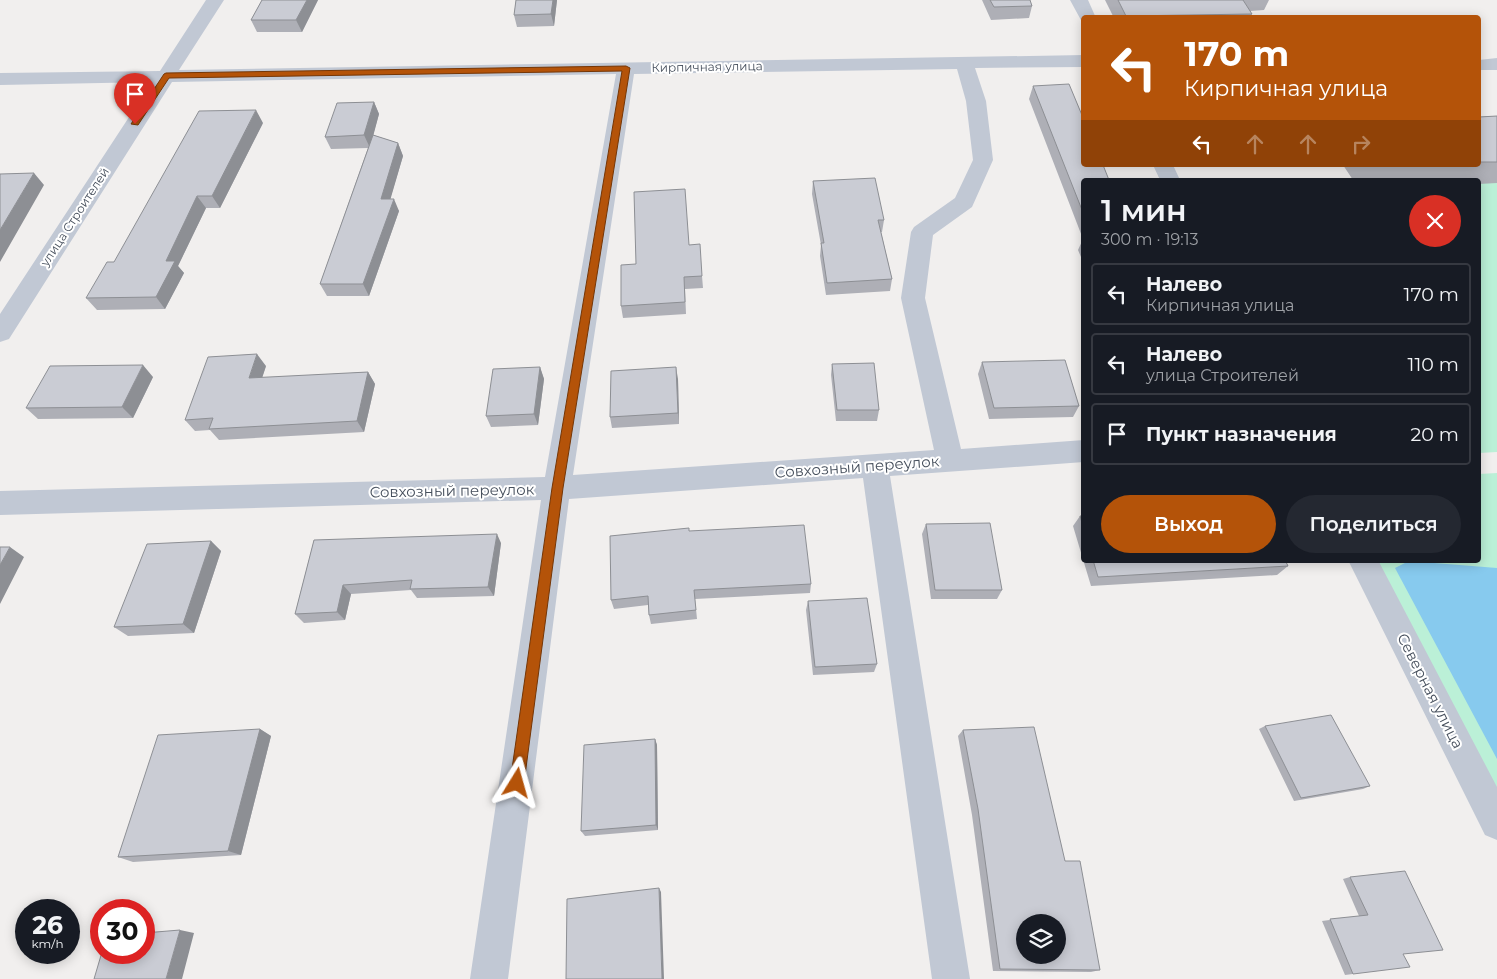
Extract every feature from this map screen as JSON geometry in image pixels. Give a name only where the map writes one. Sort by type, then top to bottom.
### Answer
[{"type":"street","name":"улица Строителей","points":[[0,333],[215,0]]},
{"type":"street","points":[[1079,0],[1086,15]]},
{"type":"street","name":"Кирпичная улица","points":[[0,79],[1081,61]]},
{"type":"street","points":[[950,461],[913,298],[922,232],[964,202],[983,160],[976,102],[964,63]]},
{"type":"street","points":[[1481,65],[1497,64]]},
{"type":"street","points":[[490,979],[557,488],[626,68]]},
{"type":"street","name":"Совхозный переулок","points":[[0,502],[557,488],[1081,451]]},
{"type":"street","points":[[875,466],[951,979]]},
{"type":"street","name":"Северная улица","points":[[1365,563],[1497,823]]},
{"type":"green space","points":[[1481,178],[1497,178],[1497,452],[1481,453]]},
{"type":"green space","points":[[1497,473],[1497,791],[1379,563],[1481,563],[1481,474]]},
{"type":"water","points":[[1405,563],[1434,563],[1497,568],[1497,759],[1395,568]]},
{"type":"building","points":[[262,0],[307,0],[296,20],[251,20]]},
{"type":"building","points":[[516,0],[553,0],[551,14],[514,15]]},
{"type":"building","points":[[990,0],[1030,0],[1032,6],[994,7]]},
{"type":"building","points":[[1118,0],[1243,0],[1252,14],[1189,15],[1126,15]]},
{"type":"building","points":[[1069,84],[1081,113],[1081,167],[1104,167],[1108,178],[1081,178],[1081,207],[1033,86]]},
{"type":"building","points":[[374,102],[364,135],[325,137],[337,103]]},
{"type":"building","points":[[256,110],[212,196],[197,196],[166,261],[175,261],[156,297],[86,298],[107,262],[114,262],[199,111]]},
{"type":"building","points":[[1497,116],[1497,162],[1481,162],[1481,117]]},
{"type":"building","points":[[373,135],[398,143],[381,199],[394,199],[363,284],[320,284]]},
{"type":"building","points":[[34,173],[0,230],[0,174]]},
{"type":"building","points":[[875,178],[884,220],[878,220],[892,279],[827,283],[821,243],[824,243],[813,181]]},
{"type":"building","points":[[685,189],[689,245],[700,244],[702,276],[684,277],[685,302],[621,306],[621,265],[636,264],[634,192]]},
{"type":"building","points":[[257,354],[249,378],[368,372],[357,421],[209,429],[213,418],[185,420],[208,357]]},
{"type":"building","points":[[1065,360],[1079,406],[994,408],[982,362]]},
{"type":"building","points":[[874,363],[879,410],[837,410],[832,364]]},
{"type":"building","points":[[143,365],[122,407],[26,408],[50,366]]},
{"type":"building","points":[[540,367],[534,414],[486,416],[493,369]]},
{"type":"building","points":[[676,367],[678,413],[610,417],[611,371]]},
{"type":"building","points":[[990,523],[1002,590],[935,590],[926,524]]},
{"type":"building","points":[[804,525],[811,584],[694,590],[696,610],[649,615],[648,596],[611,600],[610,536],[689,528],[689,531]]},
{"type":"building","points":[[497,534],[488,587],[410,589],[412,580],[343,585],[337,612],[295,614],[314,540]]},
{"type":"building","points":[[211,541],[183,624],[114,627],[147,544]]},
{"type":"building","points":[[0,547],[10,547],[0,565]]},
{"type":"building","points":[[1094,563],[1286,563],[1288,566],[1098,577]]},
{"type":"building","points":[[867,598],[877,664],[815,667],[808,601]]},
{"type":"building","points":[[1331,715],[1370,786],[1301,798],[1265,726]]},
{"type":"building","points":[[1034,727],[1065,861],[1080,861],[1100,970],[1000,969],[978,809],[963,730]]},
{"type":"building","points":[[260,729],[228,851],[118,857],[158,735]]},
{"type":"building","points":[[655,739],[656,825],[581,831],[584,745]]},
{"type":"building","points":[[1405,871],[1443,950],[1403,954],[1410,967],[1353,974],[1330,919],[1368,915],[1350,877]]},
{"type":"building","points":[[659,888],[662,979],[566,979],[567,899]]},
{"type":"building","points":[[180,930],[166,979],[94,979],[98,964],[155,964],[155,932]]},
{"type":"route","points":[[135,124],[166,75],[626,68],[557,488],[517,783]]}]
